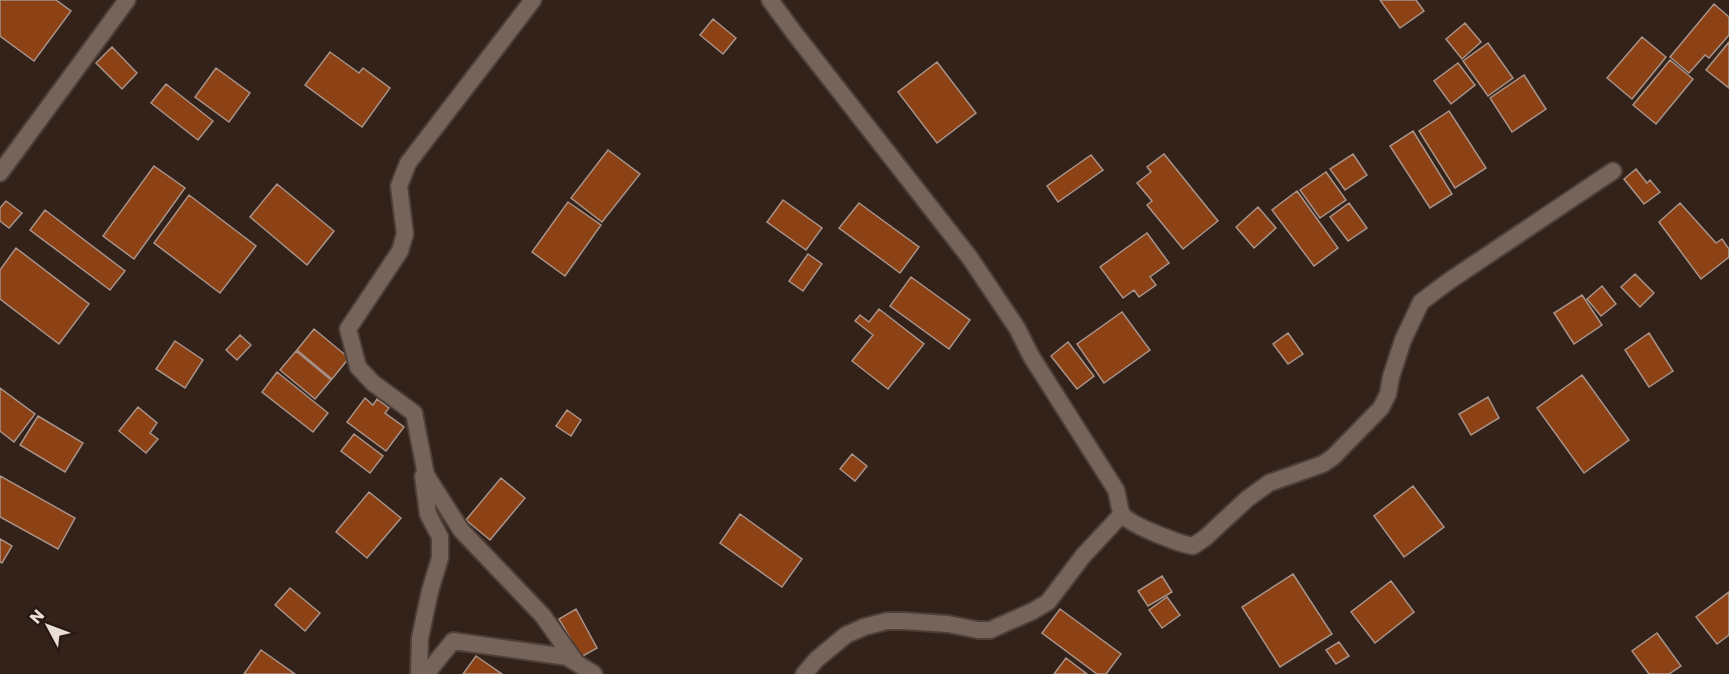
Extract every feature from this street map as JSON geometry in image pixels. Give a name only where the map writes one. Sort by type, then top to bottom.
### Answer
[{"type":"street","points":[[0,173],[128,0]]},
{"type":"street","points":[[533,0],[408,163],[399,186],[405,234],[400,251],[348,329],[358,367],[373,383],[414,413],[426,475],[461,530],[543,616],[575,662]]},
{"type":"street","points":[[770,0],[970,258],[1017,328],[1031,356],[1116,490],[1122,514],[1142,528],[1183,544],[1193,546],[1205,538],[1247,499],[1269,483],[1323,464],[1334,457],[1381,408],[1388,394],[1403,340],[1421,302],[1613,171]]},
{"type":"street","points":[[414,413],[428,514],[440,537],[440,558],[420,638],[419,674]]},
{"type":"street","points":[[804,674],[817,659],[846,635],[864,627],[887,621],[904,621],[990,630],[1033,611],[1048,602],[1083,556],[1122,514]]},
{"type":"street","points":[[426,674],[453,641],[567,657],[594,674]]},
{"type":"building","points":[[0,0],[56,0],[71,11],[34,61],[0,36]]},
{"type":"building","points":[[1380,0],[1416,0],[1424,11],[1400,28]]},
{"type":"building","points":[[1714,4],[1729,17],[1729,35],[1709,58],[1705,55],[1689,73],[1670,57]]},
{"type":"building","points":[[713,19],[736,38],[723,54],[700,35]]},
{"type":"building","points":[[1465,23],[1481,42],[1462,59],[1446,39]]},
{"type":"building","points":[[1642,37],[1666,57],[1632,99],[1607,78]]},
{"type":"building","points":[[1729,42],[1729,88],[1706,70]]},
{"type":"building","points":[[1488,43],[1513,78],[1488,96],[1463,61]]},
{"type":"building","points":[[112,47],[137,73],[122,89],[96,63]]},
{"type":"building","points":[[330,52],[359,73],[363,68],[390,88],[362,127],[305,85]]},
{"type":"building","points":[[1670,60],[1693,79],[1656,124],[1633,105]]},
{"type":"building","points":[[937,62],[976,113],[937,143],[898,92]]},
{"type":"building","points":[[1458,63],[1475,85],[1451,104],[1434,81]]},
{"type":"building","points":[[216,68],[250,93],[229,122],[195,97]]},
{"type":"building","points":[[1524,75],[1546,109],[1512,132],[1490,98]]},
{"type":"building","points":[[166,84],[213,121],[198,140],[151,103]]},
{"type":"building","points":[[1449,111],[1486,168],[1455,188],[1419,131]]},
{"type":"building","points":[[1413,131],[1452,194],[1430,208],[1390,146]]},
{"type":"building","points":[[608,150],[640,174],[602,222],[571,198]]},
{"type":"building","points":[[1164,154],[1218,221],[1183,249],[1147,205],[1152,201],[1137,183],[1151,172],[1147,167]]},
{"type":"building","points":[[1353,154],[1367,175],[1345,190],[1330,169]]},
{"type":"building","points":[[1091,155],[1103,170],[1058,202],[1047,186]]},
{"type":"building","points":[[154,166],[185,188],[134,259],[103,236]]},
{"type":"building","points":[[1636,169],[1647,183],[1650,180],[1660,192],[1644,204],[1624,179]]},
{"type":"building","points":[[1326,172],[1346,200],[1320,218],[1300,190]]},
{"type":"building","points":[[277,184],[334,231],[307,265],[250,217]]},
{"type":"building","points":[[1297,191],[1338,248],[1314,266],[1272,210]]},
{"type":"building","points":[[189,195],[256,246],[220,293],[154,243]]},
{"type":"building","points":[[783,200],[822,228],[806,250],[767,222]]},
{"type":"building","points":[[6,201],[22,213],[9,228],[0,221],[0,208]]},
{"type":"building","points":[[568,202],[601,225],[565,276],[532,252]]},
{"type":"building","points":[[859,203],[919,247],[900,273],[839,228]]},
{"type":"building","points":[[1349,203],[1367,228],[1348,241],[1330,217]]},
{"type":"building","points":[[1680,203],[1716,243],[1722,239],[1729,249],[1729,257],[1701,279],[1659,222]]},
{"type":"building","points":[[1258,207],[1276,228],[1254,248],[1236,227]]},
{"type":"building","points":[[45,210],[125,271],[110,290],[30,230]]},
{"type":"building","points":[[1147,233],[1169,263],[1150,277],[1156,285],[1139,297],[1134,290],[1123,298],[1100,267]]},
{"type":"building","points":[[16,248],[89,304],[59,344],[0,299],[0,270]]},
{"type":"building","points":[[808,254],[822,264],[803,291],[789,281]]},
{"type":"building","points":[[1635,274],[1654,293],[1640,307],[1621,287]]},
{"type":"building","points":[[911,277],[970,320],[949,349],[890,306]]},
{"type":"building","points":[[1602,286],[1616,304],[1601,316],[1587,299]]},
{"type":"building","points":[[1582,295],[1602,325],[1574,344],[1554,313]]},
{"type":"building","points":[[879,309],[924,344],[888,389],[852,361],[873,335],[855,321],[860,315],[869,322]]},
{"type":"building","points":[[1122,312],[1150,350],[1104,383],[1077,344]]},
{"type":"building","points":[[314,329],[349,358],[332,379],[297,350]]},
{"type":"building","points":[[1288,333],[1303,354],[1288,364],[1273,344]]},
{"type":"building","points":[[1649,333],[1673,371],[1649,387],[1625,350]]},
{"type":"building","points":[[240,335],[251,345],[237,360],[226,350]]},
{"type":"building","points":[[175,341],[203,360],[185,388],[156,369]]},
{"type":"building","points":[[1068,342],[1094,376],[1077,389],[1051,356]]},
{"type":"building","points":[[296,351],[331,380],[315,399],[280,370]]},
{"type":"building","points":[[277,372],[328,413],[313,432],[262,392]]},
{"type":"building","points":[[1582,375],[1629,440],[1584,473],[1537,408]]},
{"type":"building","points":[[0,388],[35,414],[14,442],[0,431]]},
{"type":"building","points":[[1488,397],[1499,418],[1471,435],[1459,414]]},
{"type":"building","points":[[365,398],[373,405],[377,399],[389,408],[385,413],[404,427],[386,451],[347,422]]},
{"type":"building","points":[[138,407],[157,423],[150,433],[158,439],[146,453],[119,431]]},
{"type":"building","points":[[567,410],[581,420],[571,436],[556,426]]},
{"type":"building","points":[[38,416],[83,443],[65,472],[20,445]]},
{"type":"building","points":[[354,434],[383,456],[370,473],[341,451]]},
{"type":"building","points":[[852,454],[867,466],[855,481],[840,469]]},
{"type":"building","points":[[0,476],[75,518],[58,549],[0,517]]},
{"type":"building","points":[[501,478],[525,498],[490,540],[466,520]]},
{"type":"building","points":[[1413,486],[1444,527],[1404,557],[1374,516]]},
{"type":"building","points":[[369,492],[401,518],[367,558],[336,532]]},
{"type":"building","points":[[740,514],[802,559],[782,587],[720,543]]},
{"type":"building","points":[[0,539],[12,546],[2,563],[0,562]]},
{"type":"building","points":[[1293,574],[1332,634],[1280,667],[1242,607]]},
{"type":"building","points":[[1162,576],[1172,592],[1148,606],[1138,591]]},
{"type":"building","points":[[1391,581],[1414,612],[1375,643],[1351,612]]},
{"type":"building","points":[[290,588],[320,613],[305,631],[275,605]]},
{"type":"building","points":[[1729,592],[1729,635],[1717,644],[1696,617]]},
{"type":"building","points":[[1167,597],[1180,615],[1162,628],[1149,610]]},
{"type":"building","points":[[576,609],[597,648],[581,657],[559,619]]},
{"type":"building","points":[[1060,609],[1121,654],[1106,674],[1097,674],[1042,633]]},
{"type":"building","points":[[1657,633],[1681,666],[1669,674],[1649,674],[1632,651]]},
{"type":"building","points":[[1339,642],[1349,656],[1336,664],[1326,650]]},
{"type":"building","points":[[261,650],[295,674],[244,674]]},
{"type":"building","points":[[476,656],[502,674],[463,674]]},
{"type":"building","points":[[1066,658],[1087,674],[1054,674]]}]
